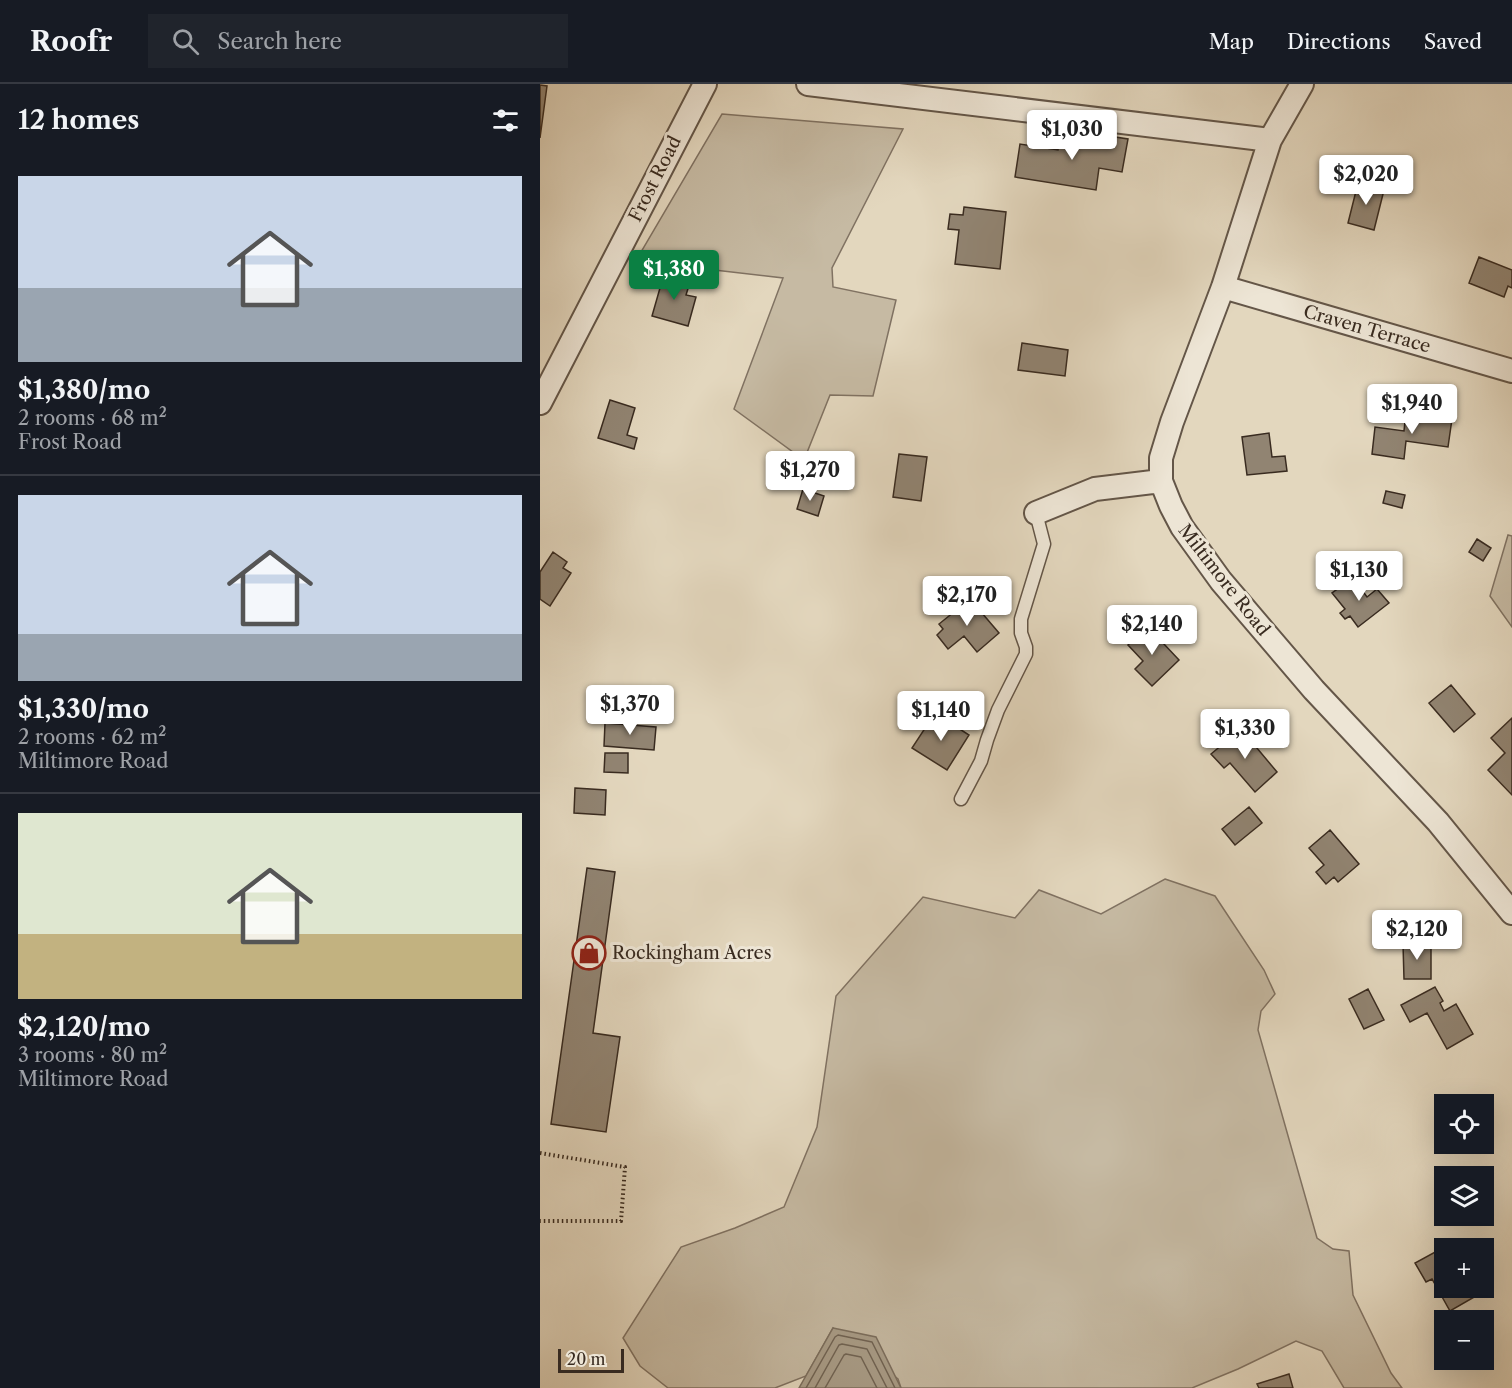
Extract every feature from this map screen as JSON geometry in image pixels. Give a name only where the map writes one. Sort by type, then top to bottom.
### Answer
[{"type":"street","name":"Frost Road","points":[[540,403],[705,84]]},
{"type":"street","points":[[808,84],[1270,140]]},
{"type":"street","name":"Miltimore Road","points":[[1302,84],[1270,140],[1223,287],[1172,422],[1161,458],[1161,481],[1182,527],[1197,551],[1221,581],[1314,690],[1438,822],[1512,914]]},
{"type":"street","name":"Craven Terrace","points":[[1223,287],[1512,371]]},
{"type":"street","points":[[1036,513],[1095,489],[1161,481]]},
{"type":"lane","points":[[961,799],[981,760],[999,710],[1026,654],[1021,633],[1021,619],[1044,544],[1036,513]]},
{"type":"path","points":[[540,1153],[625,1167],[621,1221],[540,1221]]},
{"type":"shaded area","points":[[722,114],[903,129],[832,268],[833,287],[896,300],[873,396],[830,395],[804,460],[734,409],[783,278],[697,268],[634,264]]},
{"type":"shaded area","points":[[1508,535],[1512,536],[1512,627],[1490,596]]},
{"type":"shaded area","points":[[1165,879],[1215,896],[1264,970],[1275,994],[1261,1011],[1258,1030],[1317,1238],[1333,1249],[1349,1251],[1353,1295],[1391,1373],[1402,1388],[1344,1388],[1322,1351],[1296,1341],[1192,1388],[901,1388],[898,1379],[833,1328],[806,1376],[775,1388],[668,1388],[640,1366],[623,1338],[681,1247],[735,1228],[784,1207],[817,1127],[836,996],[923,897],[1015,918],[1039,890],[1101,914]]},
{"type":"water","points":[[833,1328],[876,1337],[901,1388],[799,1388]]},
{"type":"building","points":[[540,85],[547,86],[540,138]]},
{"type":"building","points":[[1095,134],[1128,139],[1122,172],[1099,168],[1096,190],[1015,177],[1020,144],[1058,150],[1060,138],[1093,144]]},
{"type":"building","points":[[1358,183],[1384,190],[1374,230],[1348,223]]},
{"type":"building","points":[[964,207],[1006,212],[1000,269],[955,264],[959,230],[948,229],[950,214],[963,215]]},
{"type":"building","points":[[1479,257],[1512,270],[1512,288],[1508,286],[1504,297],[1469,283]]},
{"type":"building","points":[[664,274],[690,282],[686,295],[696,297],[688,326],[652,316]]},
{"type":"building","points":[[1022,343],[1068,350],[1065,376],[1018,370]]},
{"type":"building","points":[[610,400],[635,408],[627,435],[637,438],[634,449],[598,438]]},
{"type":"building","points":[[1406,412],[1452,419],[1448,447],[1406,441],[1404,459],[1372,454],[1375,427],[1404,431]]},
{"type":"building","points":[[1269,433],[1272,457],[1285,456],[1287,471],[1247,475],[1242,437]]},
{"type":"building","points":[[899,454],[927,457],[921,501],[893,497]]},
{"type":"building","points":[[803,489],[824,496],[818,516],[797,509]]},
{"type":"building","points":[[1386,491],[1405,495],[1402,508],[1383,503]]},
{"type":"building","points":[[1477,539],[1491,548],[1483,561],[1469,552]]},
{"type":"building","points":[[553,552],[567,562],[563,568],[571,573],[550,606],[540,599],[540,572]]},
{"type":"building","points":[[1353,578],[1367,597],[1377,589],[1389,603],[1358,627],[1350,616],[1345,619],[1340,613],[1345,609],[1332,593]]},
{"type":"building","points":[[970,599],[999,633],[977,652],[964,636],[948,649],[937,635],[943,629],[939,624]]},
{"type":"building","points":[[1147,626],[1179,660],[1152,686],[1135,669],[1143,661],[1128,645]]},
{"type":"building","points":[[1451,685],[1475,714],[1454,732],[1429,703]]},
{"type":"building","points":[[935,713],[969,735],[947,770],[912,748]]},
{"type":"building","points":[[1512,718],[1512,795],[1488,770],[1505,753],[1491,738]]},
{"type":"building","points":[[605,723],[656,727],[654,750],[604,746]]},
{"type":"building","points":[[1241,729],[1277,772],[1255,792],[1230,763],[1224,768],[1211,754]]},
{"type":"building","points":[[605,753],[628,753],[628,773],[604,772]]},
{"type":"building","points":[[575,788],[606,790],[605,815],[574,813]]},
{"type":"building","points":[[1249,807],[1262,823],[1235,845],[1222,829]]},
{"type":"building","points":[[1330,830],[1359,864],[1338,882],[1334,877],[1326,884],[1316,872],[1324,865],[1309,848]]},
{"type":"building","name":"Rockingham Acres","points":[[587,868],[615,872],[593,1033],[620,1037],[606,1132],[551,1124]]},
{"type":"building","points":[[1403,944],[1431,944],[1431,979],[1404,979]]},
{"type":"building","points":[[1435,987],[1443,1001],[1440,1003],[1444,1011],[1456,1004],[1473,1034],[1447,1049],[1427,1013],[1410,1022],[1401,1005]]},
{"type":"building","points":[[1368,989],[1384,1020],[1364,1029],[1349,999]]},
{"type":"building","points":[[1434,1253],[1434,1283],[1432,1279],[1426,1282],[1415,1263]]},
{"type":"building","points":[[1443,1298],[1473,1298],[1452,1310],[1449,1310]]},
{"type":"building","points":[[1289,1374],[1293,1388],[1259,1388],[1257,1384]]},
{"type":"place","name":"Rockingham Acres","points":[[589,953]]}]
